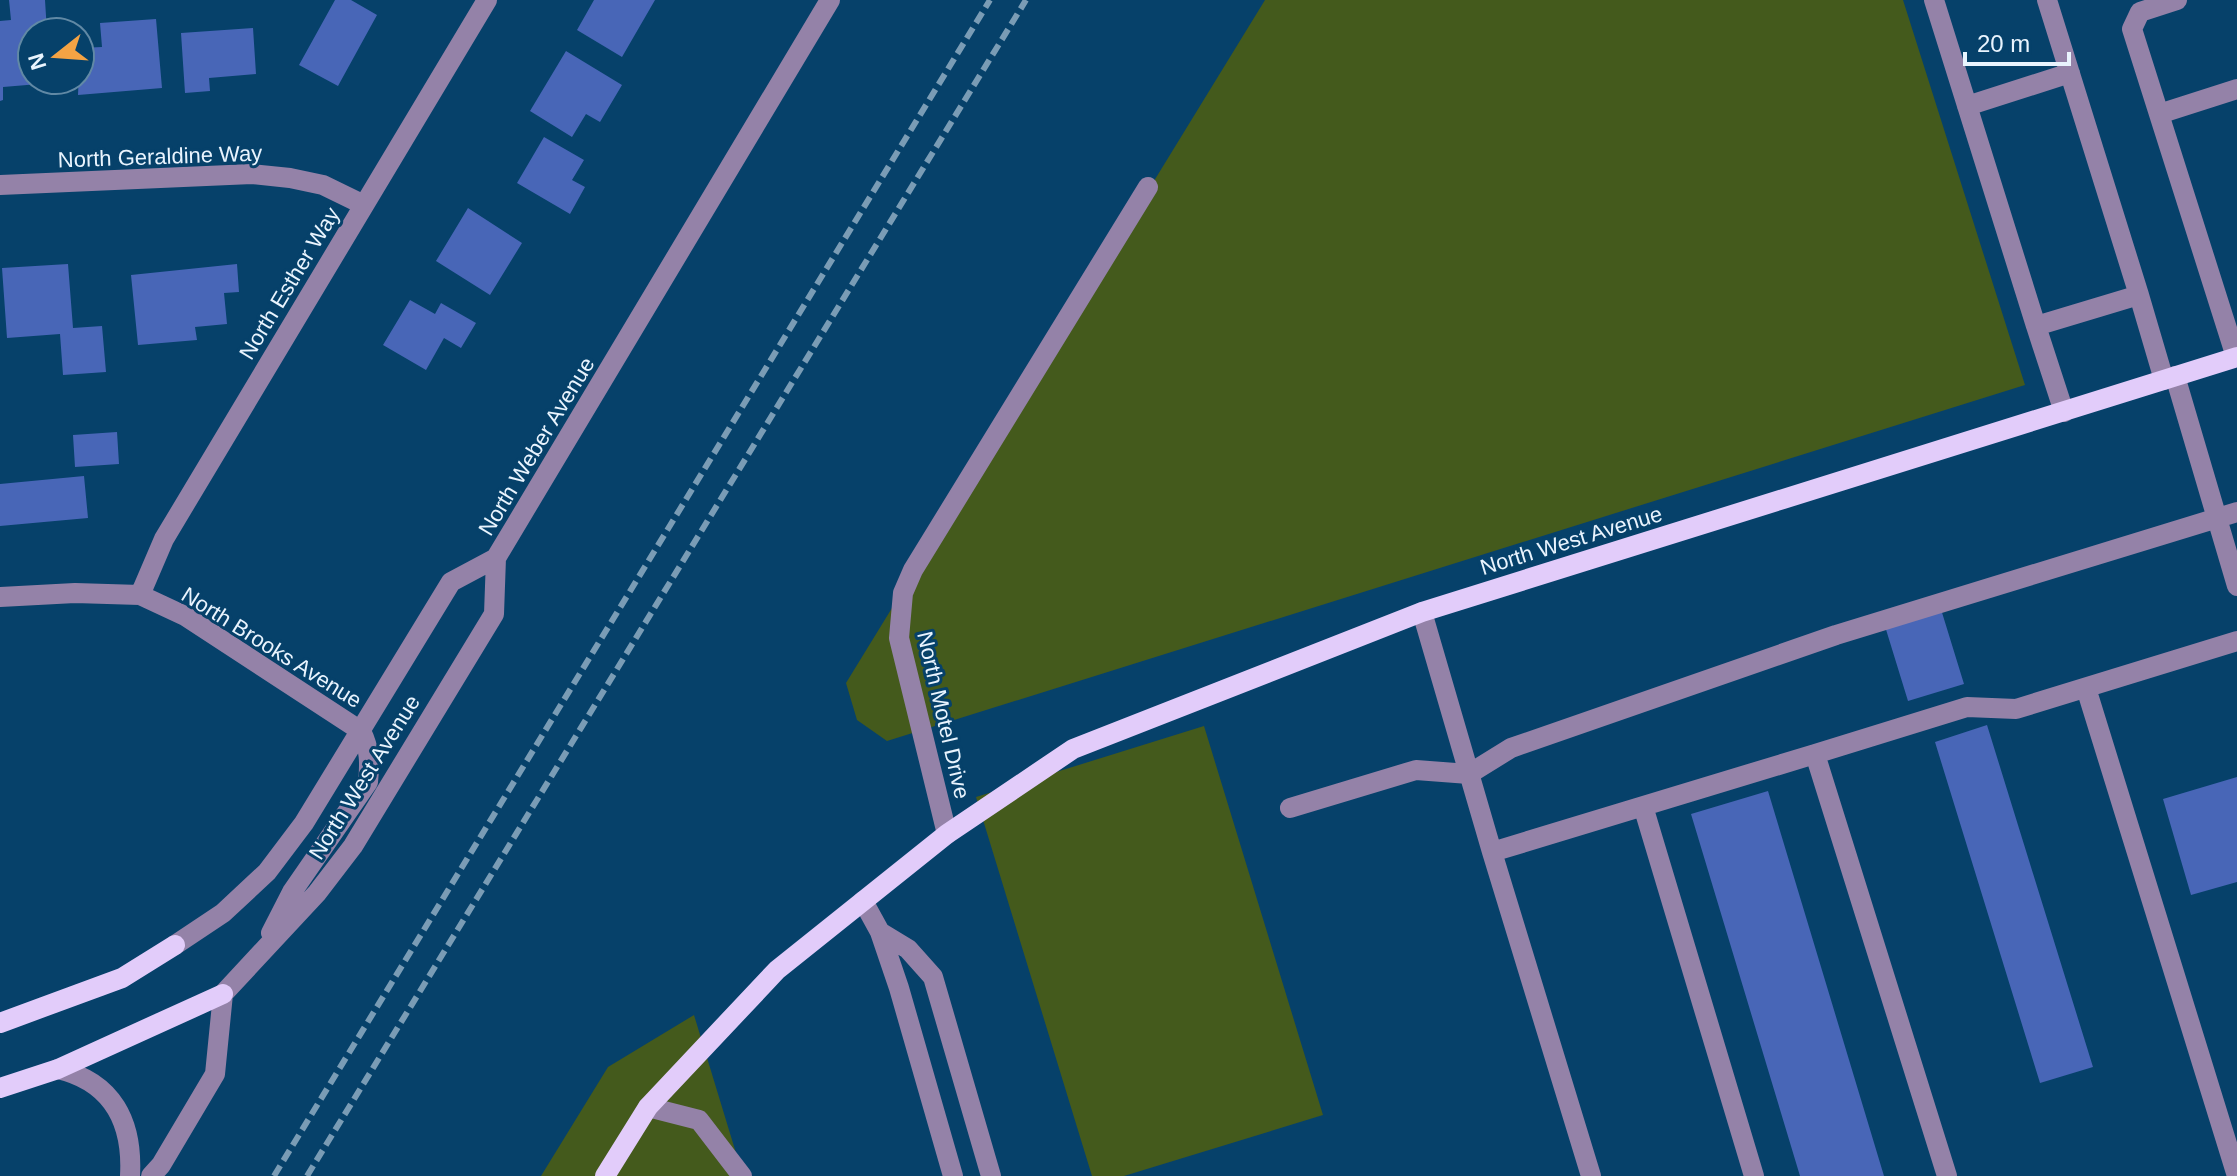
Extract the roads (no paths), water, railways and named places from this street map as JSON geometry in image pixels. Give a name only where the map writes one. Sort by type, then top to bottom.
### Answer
[{"type":"main road","name":"North West Avenue","points":[[947,834],[1073,749],[1422,612],[2237,357]]},
{"type":"main road","name":"North Motel Drive","points":[[605,1176],[648,1107],[777,970],[947,834]]},
{"type":"main road","points":[[0,1023],[122,978],[175,945]]},
{"type":"main road","name":"North West Avenue","points":[[0,1088],[58,1069],[223,994]]},
{"type":"street","name":"North Esther Way","points":[[140,595],[164,539],[487,0]]},
{"type":"street","name":"North Weber Avenue","points":[[175,945],[223,913],[267,872],[304,823],[451,582],[496,558],[830,0]]},
{"type":"street","points":[[1934,0],[2064,412]]},
{"type":"street","points":[[2047,0],[2139,295],[2227,515],[2237,586]]},
{"type":"street","points":[[2177,0],[2140,12],[2132,29],[2237,357]]},
{"type":"street","points":[[1967,106],[2070,73]]},
{"type":"street","points":[[2159,114],[2237,89]]},
{"type":"street","name":"North Geraldine Way","points":[[0,185],[252,174],[323,185],[364,205]]},
{"type":"street","name":"North Motel Drive","points":[[947,834],[899,638],[903,593],[913,570],[1148,187]]},
{"type":"street","points":[[2036,326],[2139,295]]},
{"type":"street","points":[[1290,808],[1416,770],[1469,774],[1511,748],[1836,635],[2227,515]]},
{"type":"street","name":"North West Avenue","points":[[223,994],[317,893],[353,846],[494,614],[496,558]]},
{"type":"street","name":"North Brooks Avenue","points":[[0,597],[75,593],[140,595],[185,616],[361,731],[368,745],[368,782],[292,892],[261,954]]},
{"type":"street","points":[[1422,612],[1591,1176]]},
{"type":"street","points":[[1492,852],[1967,707],[2016,709],[2237,641]]},
{"type":"street","points":[[2086,688],[2237,1176]]},
{"type":"street","points":[[1815,754],[1947,1176]]},
{"type":"street","points":[[1643,806],[1754,1176]]},
{"type":"street","points":[[863,901],[880,932],[899,988],[953,1176]]},
{"type":"street","points":[[880,932],[908,949],[933,977],[991,1176]]},
{"type":"street","points":[[899,988],[933,977]]},
{"type":"street","points":[[151,1176],[161,1165],[215,1074],[223,994]]},
{"type":"street","points":[[58,1069],[88,1079],[120,1110],[129,1145],[130,1176]]},
{"type":"street","points":[[928,1088],[963,1078]]},
{"type":"street","points":[[648,1107],[699,1120],[742,1176]]},
{"type":"railway","points":[[274,1176],[990,0]]},
{"type":"railway","points":[[307,1176],[1026,0]]}]
